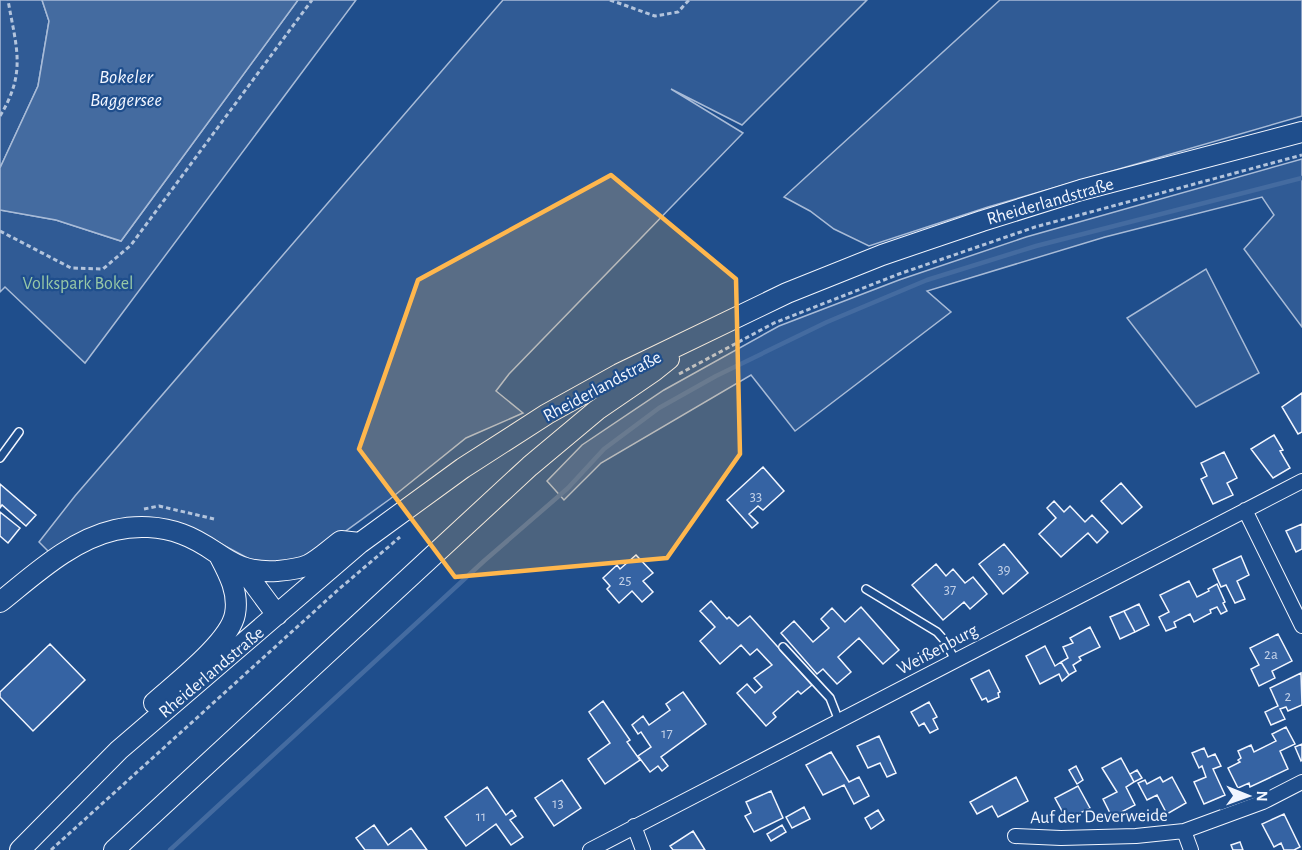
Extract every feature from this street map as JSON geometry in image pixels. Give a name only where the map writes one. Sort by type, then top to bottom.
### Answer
[{"type":"main road","name":"Rheiderlandstraße","points":[[20,850],[119,750],[360,543],[463,468],[547,414],[619,374],[787,293],[882,255],[982,220],[1081,190],[1302,132]]},
{"type":"main road","points":[[114,850],[530,466],[597,410],[654,371],[692,339]]},
{"type":"main road","points":[[0,602],[69,549],[90,538],[125,528],[159,528],[182,534],[243,569],[268,571],[290,570],[309,565],[341,541],[360,543]]},
{"type":"main road","points":[[119,750],[129,726],[218,644],[230,629],[235,614],[236,596],[231,578],[220,557]]},
{"type":"main road","points":[[243,569],[277,615]]},
{"type":"street","name":"Weißenburg","points":[[590,850],[1302,481]]},
{"type":"street","points":[[1245,510],[1302,626]]},
{"type":"street","name":"Auf der Deverweide","points":[[1015,836],[1061,838],[1136,836],[1184,831],[1263,802],[1302,782]]},
{"type":"street","points":[[634,826],[643,850]]},
{"type":"street","name":"Auf der Deverweide","points":[[1184,831],[1191,850]]},
{"type":"lane","points":[[0,458],[18,432]]},
{"type":"lane","points":[[866,589],[937,632],[945,641],[955,660]]},
{"type":"lane","points":[[783,647],[830,698],[839,721]]},
{"type":"path","points":[[0,116],[15,84],[18,64],[8,0]]},
{"type":"path","points":[[0,231],[71,268],[104,269],[131,245],[312,0]]},
{"type":"path","points":[[610,0],[655,16],[678,12],[689,0]]},
{"type":"path","points":[[680,374],[774,323],[899,274],[1035,227],[1302,155]]},
{"type":"path","points":[[51,850],[339,589],[401,536]]},
{"type":"highlighted area","points":[[611,175],[736,279],[740,454],[667,558],[455,577],[359,449],[418,280]]},
{"type":"shaded area","points":[[0,0],[42,0],[49,21],[38,86],[0,168]]},
{"type":"shaded area","name":"Volkspark Bokel","points":[[298,0],[356,0],[85,363],[5,287],[0,292],[0,210],[56,220],[121,241]]},
{"type":"shaded area","points":[[503,0],[867,0],[742,125],[671,89],[743,133],[509,374],[496,391],[523,413],[466,438],[390,499],[305,558],[277,563],[253,561],[188,526],[49,552],[39,542],[75,496]]},
{"type":"shaded area","points":[[1000,0],[1302,0],[1302,116],[988,207],[869,246],[834,229],[810,211],[784,197]]},
{"type":"shaded area","points":[[1302,159],[1302,327],[1244,249],[1274,215],[1262,197],[1105,237],[927,291],[951,312],[795,431],[751,375],[601,463],[564,500],[547,481],[582,445],[664,390],[779,326],[899,280],[1026,237]]},
{"type":"shaded area","points":[[1206,269],[1259,373],[1196,407],[1127,318]]},
{"type":"water","name":"Bokeler Baggersee","points":[[42,0],[298,0],[121,241],[56,220],[0,210],[0,168],[38,86],[49,21]]},
{"type":"building","points":[[1302,393],[1302,432],[1298,434],[1282,407]]},
{"type":"building","points":[[1274,435],[1290,468],[1273,478],[1251,449]]},
{"type":"building","points":[[1224,452],[1237,478],[1227,483],[1233,495],[1213,504],[1201,479],[1207,476],[1201,463]]},
{"type":"building","points":[[763,467],[784,491],[763,510],[758,506],[749,514],[758,523],[752,528],[727,500]]},
{"type":"building","points":[[1121,483],[1142,507],[1122,524],[1101,501]]},
{"type":"building","points":[[0,484],[36,515],[26,526],[2,505],[0,508]]},
{"type":"building","points":[[1054,501],[1064,512],[1070,506],[1085,522],[1092,515],[1108,532],[1097,543],[1088,533],[1061,557],[1039,534],[1056,518],[1047,508]]},
{"type":"building","points":[[0,512],[20,528],[8,543],[0,536]]},
{"type":"building","points":[[1302,524],[1302,549],[1296,552],[1286,531]]},
{"type":"building","points":[[1004,544],[1028,573],[1003,594],[979,564]]},
{"type":"building","points":[[636,555],[653,573],[643,581],[653,592],[642,602],[632,591],[619,603],[607,589],[610,586],[603,578],[617,565],[620,569]]},
{"type":"building","points":[[1241,556],[1249,575],[1237,581],[1245,599],[1235,603],[1226,585],[1221,587],[1213,569]]},
{"type":"building","points":[[936,564],[946,576],[953,569],[965,583],[973,577],[987,594],[970,609],[964,602],[943,620],[912,585]]},
{"type":"building","points":[[1189,581],[1197,597],[1217,584],[1227,611],[1221,614],[1217,607],[1194,622],[1190,614],[1174,622],[1176,627],[1166,631],[1159,617],[1169,612],[1160,595]]},
{"type":"building","points":[[711,601],[727,619],[729,617],[738,626],[750,616],[812,685],[801,694],[798,691],[773,713],[776,717],[766,726],[737,693],[747,684],[755,693],[762,687],[754,678],[772,665],[757,649],[750,655],[741,645],[720,664],[700,641],[715,627],[700,611]]},
{"type":"building","points":[[1139,604],[1149,625],[1135,632],[1124,611]]},
{"type":"building","points":[[861,607],[899,650],[883,664],[859,638],[838,657],[851,672],[837,684],[823,669],[817,674],[781,633],[794,621],[813,642],[829,628],[821,619],[832,608],[845,622]]},
{"type":"building","points":[[1124,611],[1135,632],[1120,639],[1110,617]]},
{"type":"building","points":[[1090,627],[1100,647],[1079,657],[1081,660],[1073,665],[1076,671],[1069,675],[1061,662],[1068,658],[1063,647],[1073,643],[1070,638]]},
{"type":"building","points":[[1278,634],[1292,661],[1272,671],[1275,678],[1259,686],[1251,669],[1259,665],[1250,648]]},
{"type":"building","points":[[50,644],[85,680],[33,731],[0,697],[0,692]]},
{"type":"building","points":[[1045,646],[1055,666],[1061,662],[1069,675],[1062,681],[1059,674],[1040,684],[1026,656]]},
{"type":"building","points":[[989,670],[1000,692],[999,697],[988,702],[986,698],[982,700],[971,679]]},
{"type":"building","points":[[1301,673],[1302,705],[1288,711],[1286,707],[1280,709],[1285,719],[1271,725],[1265,712],[1278,706],[1270,688]]},
{"type":"building","points":[[683,692],[706,724],[661,757],[668,766],[662,771],[658,766],[650,772],[638,756],[651,747],[641,732],[638,734],[632,725],[643,716],[649,725],[670,710],[666,704]]},
{"type":"building","points":[[603,701],[630,740],[627,742],[640,760],[605,784],[588,759],[610,743],[589,712]]},
{"type":"building","points":[[929,702],[937,717],[933,719],[938,729],[930,733],[924,723],[919,726],[911,712]]},
{"type":"building","points":[[1286,727],[1295,744],[1280,751],[1288,769],[1250,787],[1249,783],[1238,788],[1228,768],[1240,762],[1238,751],[1251,745],[1254,752],[1276,741],[1272,734]]},
{"type":"building","points":[[879,736],[896,773],[887,777],[880,763],[868,768],[857,746]]},
{"type":"building","points":[[1302,744],[1302,760],[1301,761],[1295,747]]},
{"type":"building","points":[[1204,748],[1208,757],[1215,754],[1221,766],[1213,769],[1225,795],[1204,804],[1194,782],[1206,777],[1202,766],[1199,768],[1192,753]]},
{"type":"building","points":[[831,752],[849,782],[859,777],[869,796],[854,804],[844,785],[823,795],[806,765]]},
{"type":"building","points":[[1121,758],[1134,782],[1126,787],[1135,805],[1112,817],[1103,799],[1117,792],[1102,768]]},
{"type":"building","points":[[1076,766],[1083,780],[1077,784],[1069,770]]},
{"type":"building","points":[[1137,770],[1142,778],[1134,782],[1130,774]]},
{"type":"building","points":[[1016,777],[1028,801],[998,817],[992,806],[977,814],[970,802]]},
{"type":"building","points":[[1160,777],[1163,782],[1172,777],[1186,803],[1167,814],[1157,795],[1147,800],[1138,783],[1145,780],[1147,784]]},
{"type":"building","points":[[562,780],[581,808],[554,826],[535,798]]},
{"type":"building","points":[[1078,786],[1090,808],[1067,820],[1055,798]]},
{"type":"building","points":[[487,787],[506,815],[512,810],[516,816],[510,820],[523,837],[511,845],[496,824],[466,846],[445,817]]},
{"type":"building","points":[[771,791],[783,818],[754,832],[745,816],[751,813],[746,802]]},
{"type":"building","points":[[804,807],[810,819],[792,828],[786,817]]},
{"type":"building","points":[[878,810],[884,820],[871,829],[865,818]]},
{"type":"building","points":[[1284,814],[1300,847],[1294,850],[1284,850],[1281,843],[1274,847],[1262,824]]},
{"type":"building","points":[[374,825],[388,845],[411,828],[427,850],[365,850],[356,838]]},
{"type":"building","points":[[782,825],[786,832],[771,841],[767,834]]},
{"type":"building","points":[[693,831],[705,850],[673,850],[670,846]]},
{"type":"building","points":[[1240,842],[1243,850],[1233,850],[1231,845]]},
{"type":"waterway","points":[[170,850],[484,561],[568,488],[604,449],[659,408],[716,376],[827,322],[927,280],[1036,246],[1302,178]]}]
